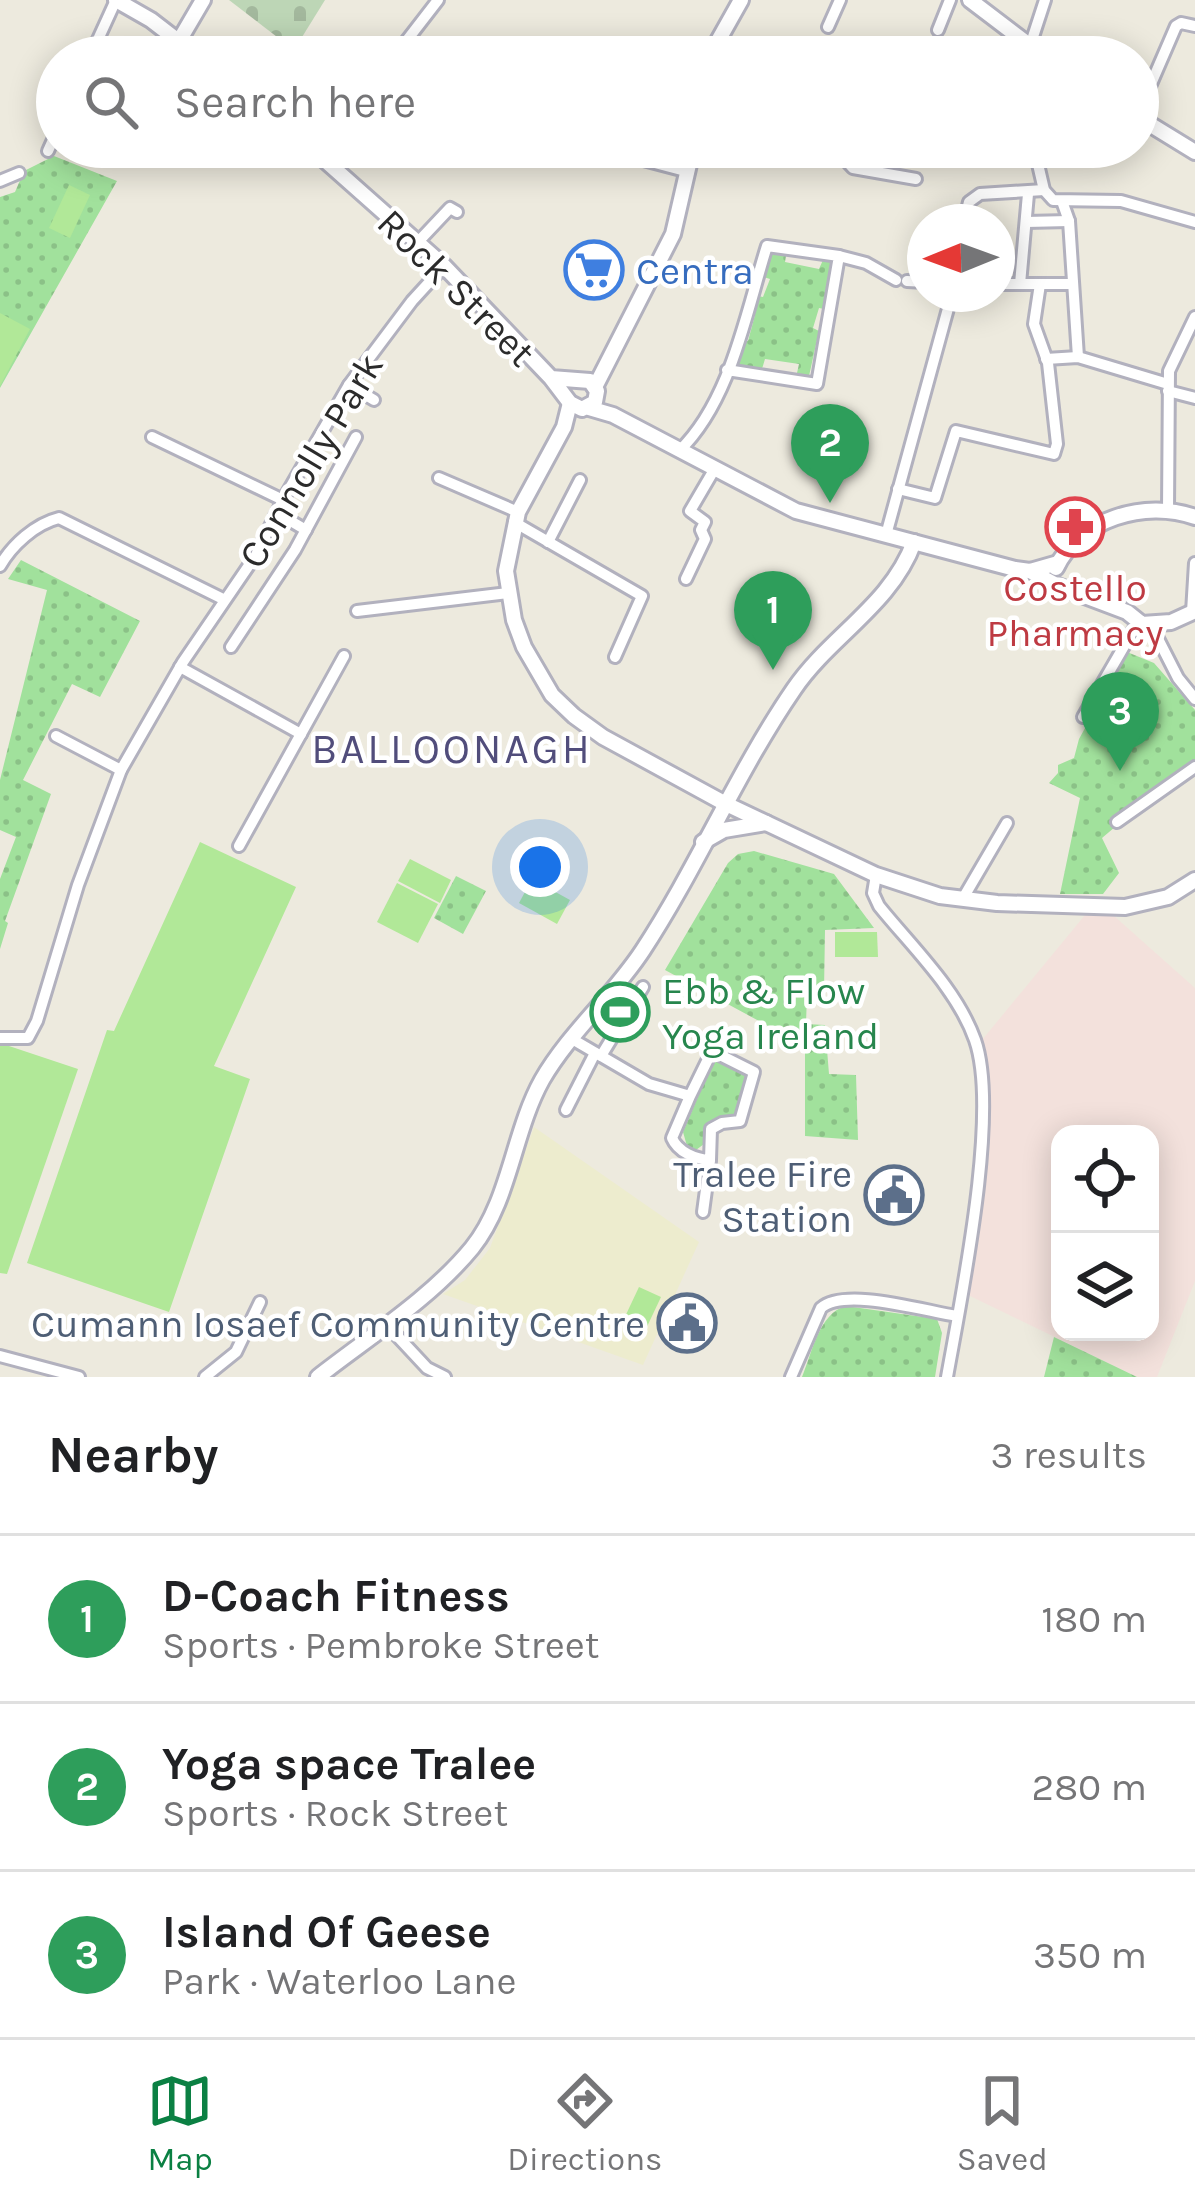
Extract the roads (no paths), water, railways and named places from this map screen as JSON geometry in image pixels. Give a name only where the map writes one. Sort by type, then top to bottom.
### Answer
[{"type":"main road","points":[[116,0],[140,5],[174,36]]},
{"type":"main road","points":[[180,36],[203,0]]},
{"type":"main road","points":[[721,36],[741,0]]},
{"type":"main road","points":[[970,0],[1017,36]]},
{"type":"main road","points":[[1159,129],[1195,152]]},
{"type":"main road","name":"Rock Street","points":[[336,168],[444,266],[551,378],[582,395]]},
{"type":"main road","points":[[690,168],[673,234],[609,358],[582,395],[516,517],[508,548],[508,593],[524,647],[552,695],[603,737],[724,803],[877,875],[962,900],[1126,907],[1168,897],[1195,880]]},
{"type":"main road","points":[[582,395],[796,511],[1030,571],[1145,623],[1171,622],[1194,611]]},
{"type":"main road","points":[[1053,583],[1058,562],[1094,524],[1168,510],[1195,517]]},
{"type":"main road","points":[[318,1377],[474,1245],[490,1219],[538,1086],[639,956],[796,685],[872,608],[914,542]]},
{"type":"main road","points":[[1030,571],[1058,562]]},
{"type":"main road","points":[[703,842],[724,830],[766,823]]},
{"type":"street","points":[[100,36],[116,0]]},
{"type":"street","points":[[410,36],[438,0]]},
{"type":"street","points":[[828,27],[839,0]]},
{"type":"street","points":[[938,30],[950,0]]},
{"type":"street","points":[[1033,36],[1046,0]]},
{"type":"street","points":[[1159,67],[1178,23],[1195,26]]},
{"type":"street","points":[[679,168],[689,172]]},
{"type":"street","points":[[853,168],[916,179]]},
{"type":"street","points":[[1039,168],[1044,190],[1053,200],[1121,201],[1195,222]]},
{"type":"street","points":[[0,181],[19,173]]},
{"type":"street","points":[[971,204],[974,196],[1044,190]]},
{"type":"street","points":[[1020,284],[1028,194]]},
{"type":"street","points":[[1062,201],[1069,221],[1078,355]]},
{"type":"street","points":[[417,242],[450,208],[457,212]]},
{"type":"street","points":[[1027,222],[1069,221]]},
{"type":"street","points":[[679,451],[700,427],[727,370],[767,246],[838,256],[907,280]]},
{"type":"street","points":[[727,370],[817,384],[838,256]]},
{"type":"street","name":"Connolly Park","points":[[0,1038],[28,1038],[37,1021],[121,770],[180,668],[256,555],[350,385],[444,266]]},
{"type":"street","points":[[1015,284],[1072,284]]},
{"type":"street","points":[[898,489],[935,498],[956,431],[1054,454],[1057,444],[1046,359],[1034,324],[1040,284]]},
{"type":"street","points":[[886,535],[947,312]]},
{"type":"street","points":[[1168,510],[1168,388],[1173,357],[1195,317]]},
{"type":"street","points":[[1180,343],[1195,347]]},
{"type":"street","points":[[1046,359],[1078,355],[1195,398]]},
{"type":"street","points":[[350,385],[374,400]]},
{"type":"street","points":[[152,437],[280,507],[306,530]]},
{"type":"street","points":[[231,647],[306,530],[356,437]]},
{"type":"street","points":[[686,579],[706,539],[701,530],[705,522],[690,511],[714,470]]},
{"type":"street","points":[[439,478],[516,517],[548,542],[642,596],[615,657]]},
{"type":"street","points":[[548,542],[580,480]]},
{"type":"street","name":"Connolly Park","points":[[0,566],[20,541],[59,518],[224,599]]},
{"type":"street","points":[[1194,611],[1195,563]]},
{"type":"street","points":[[357,611],[508,593]]},
{"type":"street","points":[[1085,716],[1128,637],[1145,623],[1195,699]]},
{"type":"street","points":[[239,846],[344,656]]},
{"type":"street","points":[[180,668],[301,734]]},
{"type":"street","points":[[56,736],[121,770]]},
{"type":"street","points":[[1117,822],[1195,767]]},
{"type":"street","points":[[962,900],[1006,823]]},
{"type":"street","points":[[877,875],[873,893],[879,906],[958,1009],[980,1060],[980,1153],[947,1377]]},
{"type":"street","points":[[566,1110],[643,987]]},
{"type":"street","points":[[572,1039],[649,1084],[691,1096]]},
{"type":"street","points":[[703,1212],[710,1160],[711,1129],[740,1121],[754,1072],[712,1051],[672,1138],[688,1154],[710,1160]]},
{"type":"street","points":[[791,1377],[820,1308],[829,1300],[857,1299],[957,1316]]},
{"type":"street","points":[[205,1377],[236,1352],[260,1302]]},
{"type":"street","points":[[386,1324],[427,1368],[445,1377]]},
{"type":"street","points":[[0,1356],[80,1377]]},
{"type":"place","name":"Centra","points":[[594,270]]},
{"type":"place","name":"Yoga space Tralee","points":[[830,503]]},
{"type":"place","name":"Costello Pharmacy","points":[[1075,527]]},
{"type":"place","name":"D-Coach Fitness","points":[[773,670]]},
{"type":"place","name":"Island Of Geese","points":[[1120,771]]},
{"type":"place","name":"Ebb & Flow Yoga Ireland","points":[[620,1012]]},
{"type":"place","name":"Tralee Fire Station","points":[[894,1195]]},
{"type":"place","name":"Cumann Iosaef Community Centre","points":[[687,1323]]},
{"type":"district","name":"BALLOONAGH","points":[[452,748]]}]
